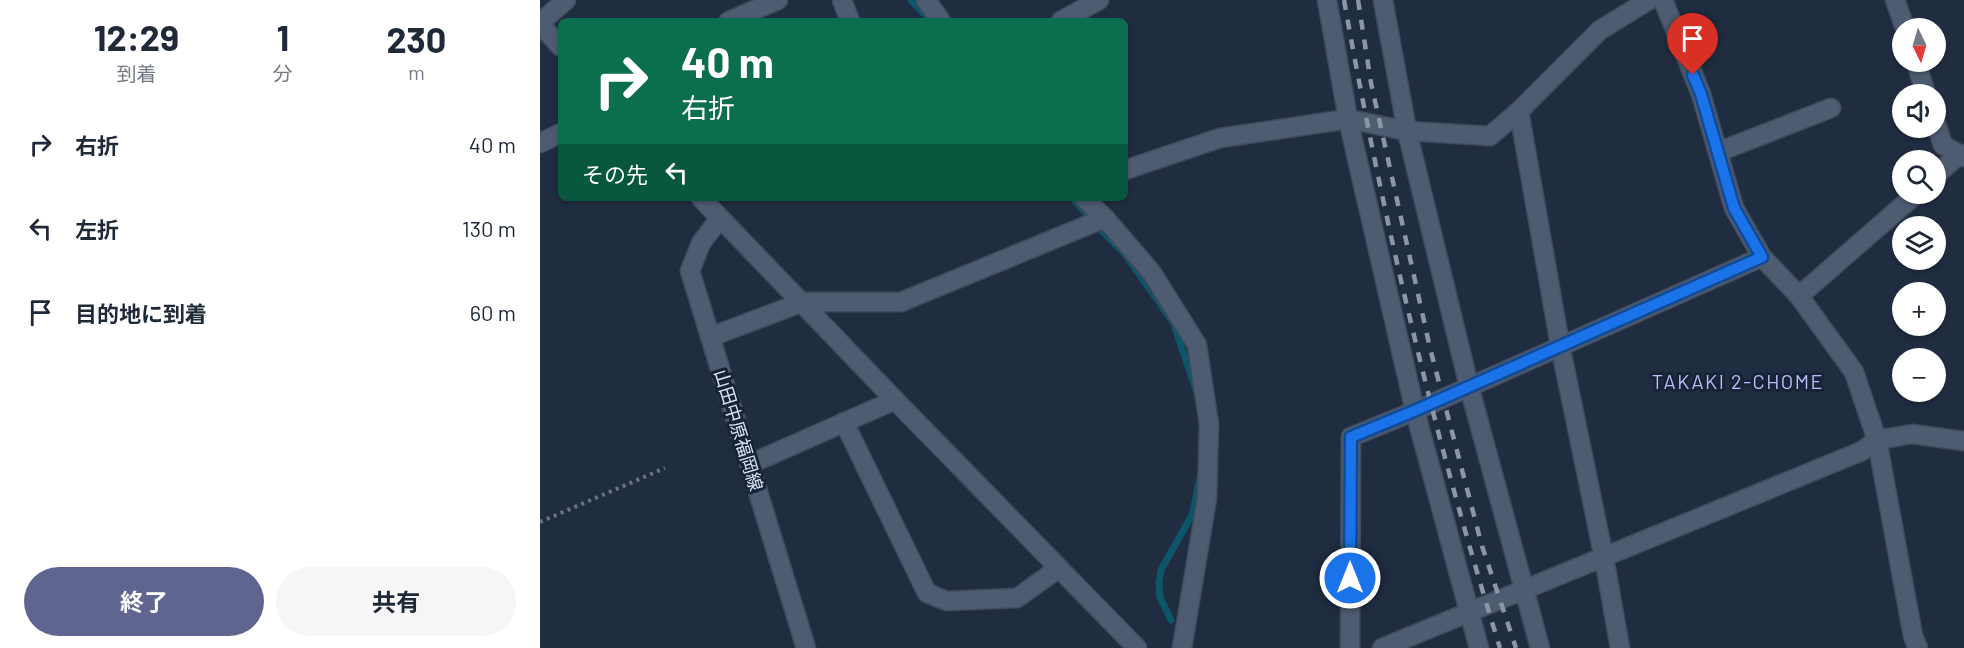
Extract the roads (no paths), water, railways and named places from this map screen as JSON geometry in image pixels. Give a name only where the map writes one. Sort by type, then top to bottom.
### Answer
[{"type":"street","points":[[558,44],[540,24],[566,0]]},
{"type":"street","points":[[736,18],[778,0]]},
{"type":"street","points":[[842,0],[849,18]]},
{"type":"street","points":[[926,0],[939,18]]},
{"type":"street","points":[[1066,18],[1099,0]]},
{"type":"street","points":[[1326,0],[1348,119],[1414,411],[1479,648]]},
{"type":"street","points":[[1383,0],[1407,131],[1469,386],[1540,648]]},
{"type":"street","points":[[1128,169],[1220,138],[1348,119],[1407,131],[1490,136],[1519,111],[1600,30],[1649,0]]},
{"type":"street","points":[[1662,0],[1701,94],[1734,208],[1762,257],[1799,296],[1854,372],[1877,440],[1913,636],[1918,648]]},
{"type":"street","points":[[1895,0],[1901,18]]},
{"type":"street","points":[[1718,152],[1831,108]]},
{"type":"street","points":[[1519,111],[1560,345],[1620,648]]},
{"type":"street","points":[[540,143],[558,134]]},
{"type":"street","points":[[1941,138],[1943,145],[1962,156],[1946,168]]},
{"type":"street","points":[[704,201],[1137,648]]},
{"type":"street","points":[[1086,201],[1096,222],[1152,273],[1197,345],[1209,424],[1208,498],[1182,648]]},
{"type":"street","points":[[1799,296],[1905,204]]},
{"type":"street","name":"山田中原福岡線","points":[[720,218],[700,243],[690,271],[806,648]]},
{"type":"street","points":[[710,337],[803,302],[901,302],[1096,222]]},
{"type":"street","points":[[1350,648],[1351,437],[1762,257]]},
{"type":"street","points":[[750,464],[895,400]]},
{"type":"street","points":[[844,422],[927,593],[947,601],[1017,598],[1059,568]]},
{"type":"street","points":[[1382,648],[1862,451],[1877,440],[1912,434],[1964,441]]},
{"type":"waterway","points":[[911,0],[928,18]]},
{"type":"waterway","points":[[1075,201],[1125,254],[1173,322],[1196,390]]},
{"type":"waterway","points":[[1171,620],[1160,597],[1161,570],[1193,513],[1199,481]]},
{"type":"railway","points":[[1344,0],[1376,164],[1412,327],[1453,488],[1500,648]]},
{"type":"railway","points":[[1358,0],[1371,83],[1430,348],[1482,546],[1516,648]]},
{"type":"district","name":"TAKAKI 2-CHOME","points":[[1738,381]]}]
